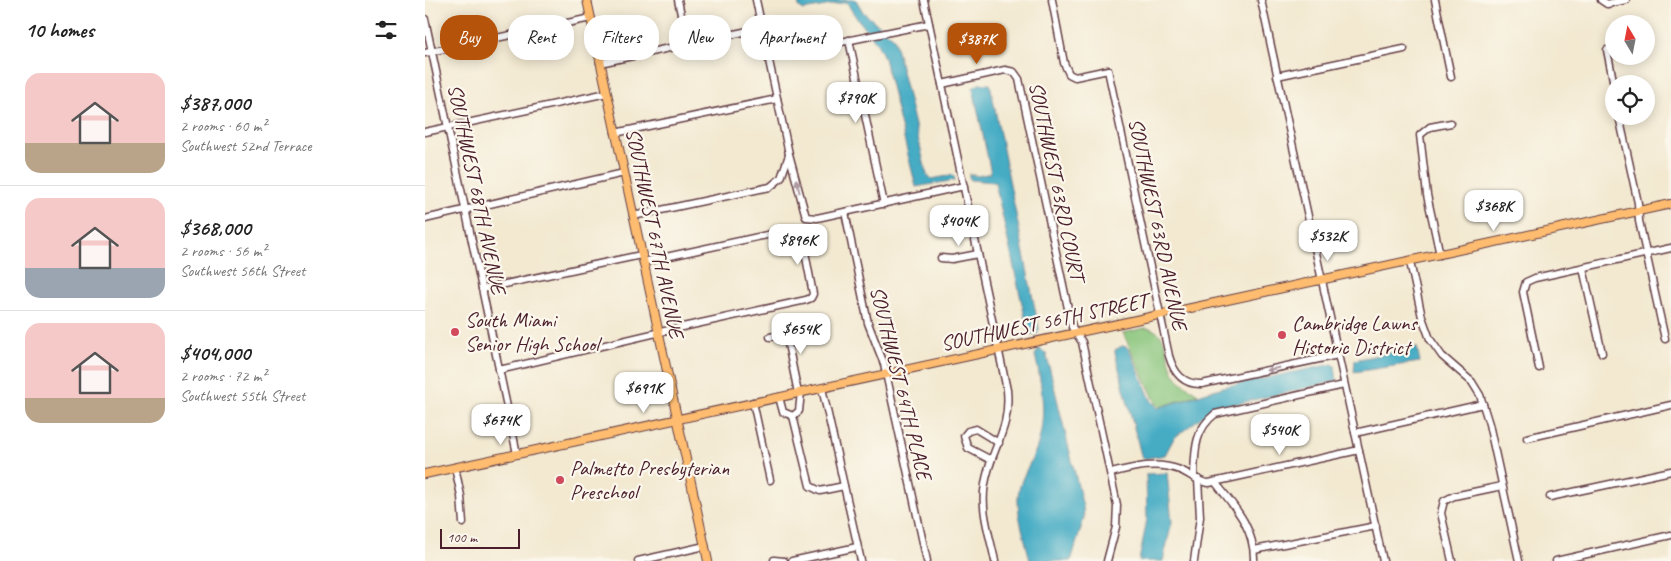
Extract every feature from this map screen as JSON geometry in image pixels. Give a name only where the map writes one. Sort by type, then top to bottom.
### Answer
[{"type":"main road","name":"SOUTHWEST 67TH AVENUE","points":[[587,0],[590,15]]},
{"type":"main road","name":"SOUTHWEST 67TH AVENUE","points":[[599,60],[708,561]]},
{"type":"main road","name":"SOUTHWEST 56TH STREET","points":[[425,474],[1671,204]]},
{"type":"street","points":[[678,0],[681,15]]},
{"type":"street","points":[[756,0],[759,15]]},
{"type":"street","points":[[925,0],[1007,390],[1008,408],[1005,428],[991,460],[983,501],[995,561]]},
{"type":"street","name":"SOUTHWEST 63RD COURT","points":[[1052,0],[1064,63],[1069,75],[1075,77],[1108,70]]},
{"type":"street","points":[[1261,0],[1383,561]]},
{"type":"street","points":[[1435,0],[1451,77]]},
{"type":"street","points":[[1602,2],[1626,0]]},
{"type":"street","name":"SOUTHWEST 68TH AVENUE","points":[[425,19],[428,52],[447,127],[517,454]]},
{"type":"street","points":[[428,52],[584,19]]},
{"type":"street","points":[[843,41],[929,24]]},
{"type":"street","points":[[849,40],[884,204]]},
{"type":"street","points":[[600,63],[669,48]]},
{"type":"street","points":[[1277,76],[1404,49]]},
{"type":"street","points":[[769,60],[789,154],[804,213],[807,217],[817,218],[964,186]]},
{"type":"street","name":"SOUTHWEST 63RD AVENUE","points":[[1108,70],[1171,362],[1177,374],[1184,381],[1202,384],[1338,355]]},
{"type":"street","name":"SOUTHWEST 63RD COURT","points":[[942,84],[1002,71],[1012,71],[1020,81],[1072,327],[1082,342],[1111,473],[1117,518],[1107,561]]},
{"type":"street","points":[[425,132],[607,93]]},
{"type":"street","points":[[615,133],[777,99]]},
{"type":"street","points":[[1440,255],[1427,195],[1421,133],[1430,128],[1451,123]]},
{"type":"street","points":[[1621,125],[1665,339]]},
{"type":"street","points":[[633,216],[770,187],[781,178],[789,154]]},
{"type":"street","points":[[425,219],[624,173]]},
{"type":"street","name":"SOUTHWEST 64TH PLACE","points":[[845,212],[868,323],[886,374],[927,561]]},
{"type":"street","points":[[482,290],[781,230],[798,230],[802,236],[813,288],[812,296],[806,300],[499,370]]},
{"type":"street","points":[[1539,368],[1523,292],[1524,285],[1533,279],[1671,248]]},
{"type":"street","points":[[941,258],[953,259],[978,254]]},
{"type":"street","points":[[1410,262],[1422,317],[1429,339],[1442,356],[1472,382],[1483,404],[1519,561]]},
{"type":"street","points":[[1583,268],[1602,353]]},
{"type":"street","points":[[770,337],[799,331]]},
{"type":"street","points":[[786,334],[800,392],[799,411],[793,416]]},
{"type":"street","points":[[1194,561],[1201,517],[1196,478],[1195,449],[1198,436],[1205,423],[1215,414],[1344,385]]},
{"type":"street","points":[[822,388],[861,561]]},
{"type":"street","points":[[779,397],[783,412],[793,416]]},
{"type":"street","points":[[753,402],[770,480]]},
{"type":"street","points":[[1355,432],[1483,404]]},
{"type":"street","points":[[1527,438],[1671,405]]},
{"type":"street","points":[[793,416],[810,486],[820,491],[844,486]]},
{"type":"street","points":[[991,460],[968,448],[964,436],[968,430],[976,429],[999,443]]},
{"type":"street","points":[[1111,473],[1157,465],[1175,468],[1204,483],[1215,482],[1359,450]]},
{"type":"street","points":[[455,468],[461,496],[463,524]]},
{"type":"street","points":[[1550,497],[1671,471]]},
{"type":"street","points":[[1215,482],[1242,517],[1254,550],[1254,561]]},
{"type":"street","points":[[1451,561],[1442,517],[1444,501],[1454,496],[1502,486]]},
{"type":"street","points":[[1254,550],[1375,526]]},
{"type":"street","points":[[1556,561],[1671,535]]},
{"type":"street","points":[[638,561],[705,546]]},
{"type":"street","points":[[792,561],[857,547]]},
{"type":"street","points":[[774,560],[783,561]]},
{"type":"green space","points":[[1145,328],[1159,333],[1163,339],[1176,376],[1198,394],[1161,407],[1157,405],[1123,333]]},
{"type":"water","points":[[798,0],[856,0],[863,12],[894,38],[927,175],[932,179],[953,175],[955,180],[916,187],[884,58],[876,42],[856,17],[847,2],[804,10],[799,7]]},
{"type":"water","points":[[979,84],[990,84],[1039,329],[1037,334],[1030,334],[1028,331],[995,182],[971,180],[969,177],[969,174],[978,176],[991,173],[973,88]]},
{"type":"water","points":[[1122,346],[1127,347],[1131,353],[1151,400],[1158,408],[1223,387],[1333,364],[1337,381],[1227,406],[1204,415],[1174,438],[1165,455],[1142,459],[1115,353],[1115,350]]},
{"type":"water","points":[[1417,347],[1420,362],[1354,372],[1355,360]]},
{"type":"water","points":[[1039,349],[1046,353],[1083,507],[1084,518],[1071,561],[1030,561],[1019,513],[1019,490],[1037,447],[1042,424],[1040,378],[1035,355]]},
{"type":"water","points":[[1167,473],[1172,522],[1163,561],[1139,561],[1147,519],[1146,474]]},
{"type":"place","name":"South Miami Senior High School","points":[[455,332]]},
{"type":"place","name":"Cambridge Lawns Historic District","points":[[1282,335]]},
{"type":"place","name":"Palmetto Presbyterian Preschool","points":[[560,480]]}]
